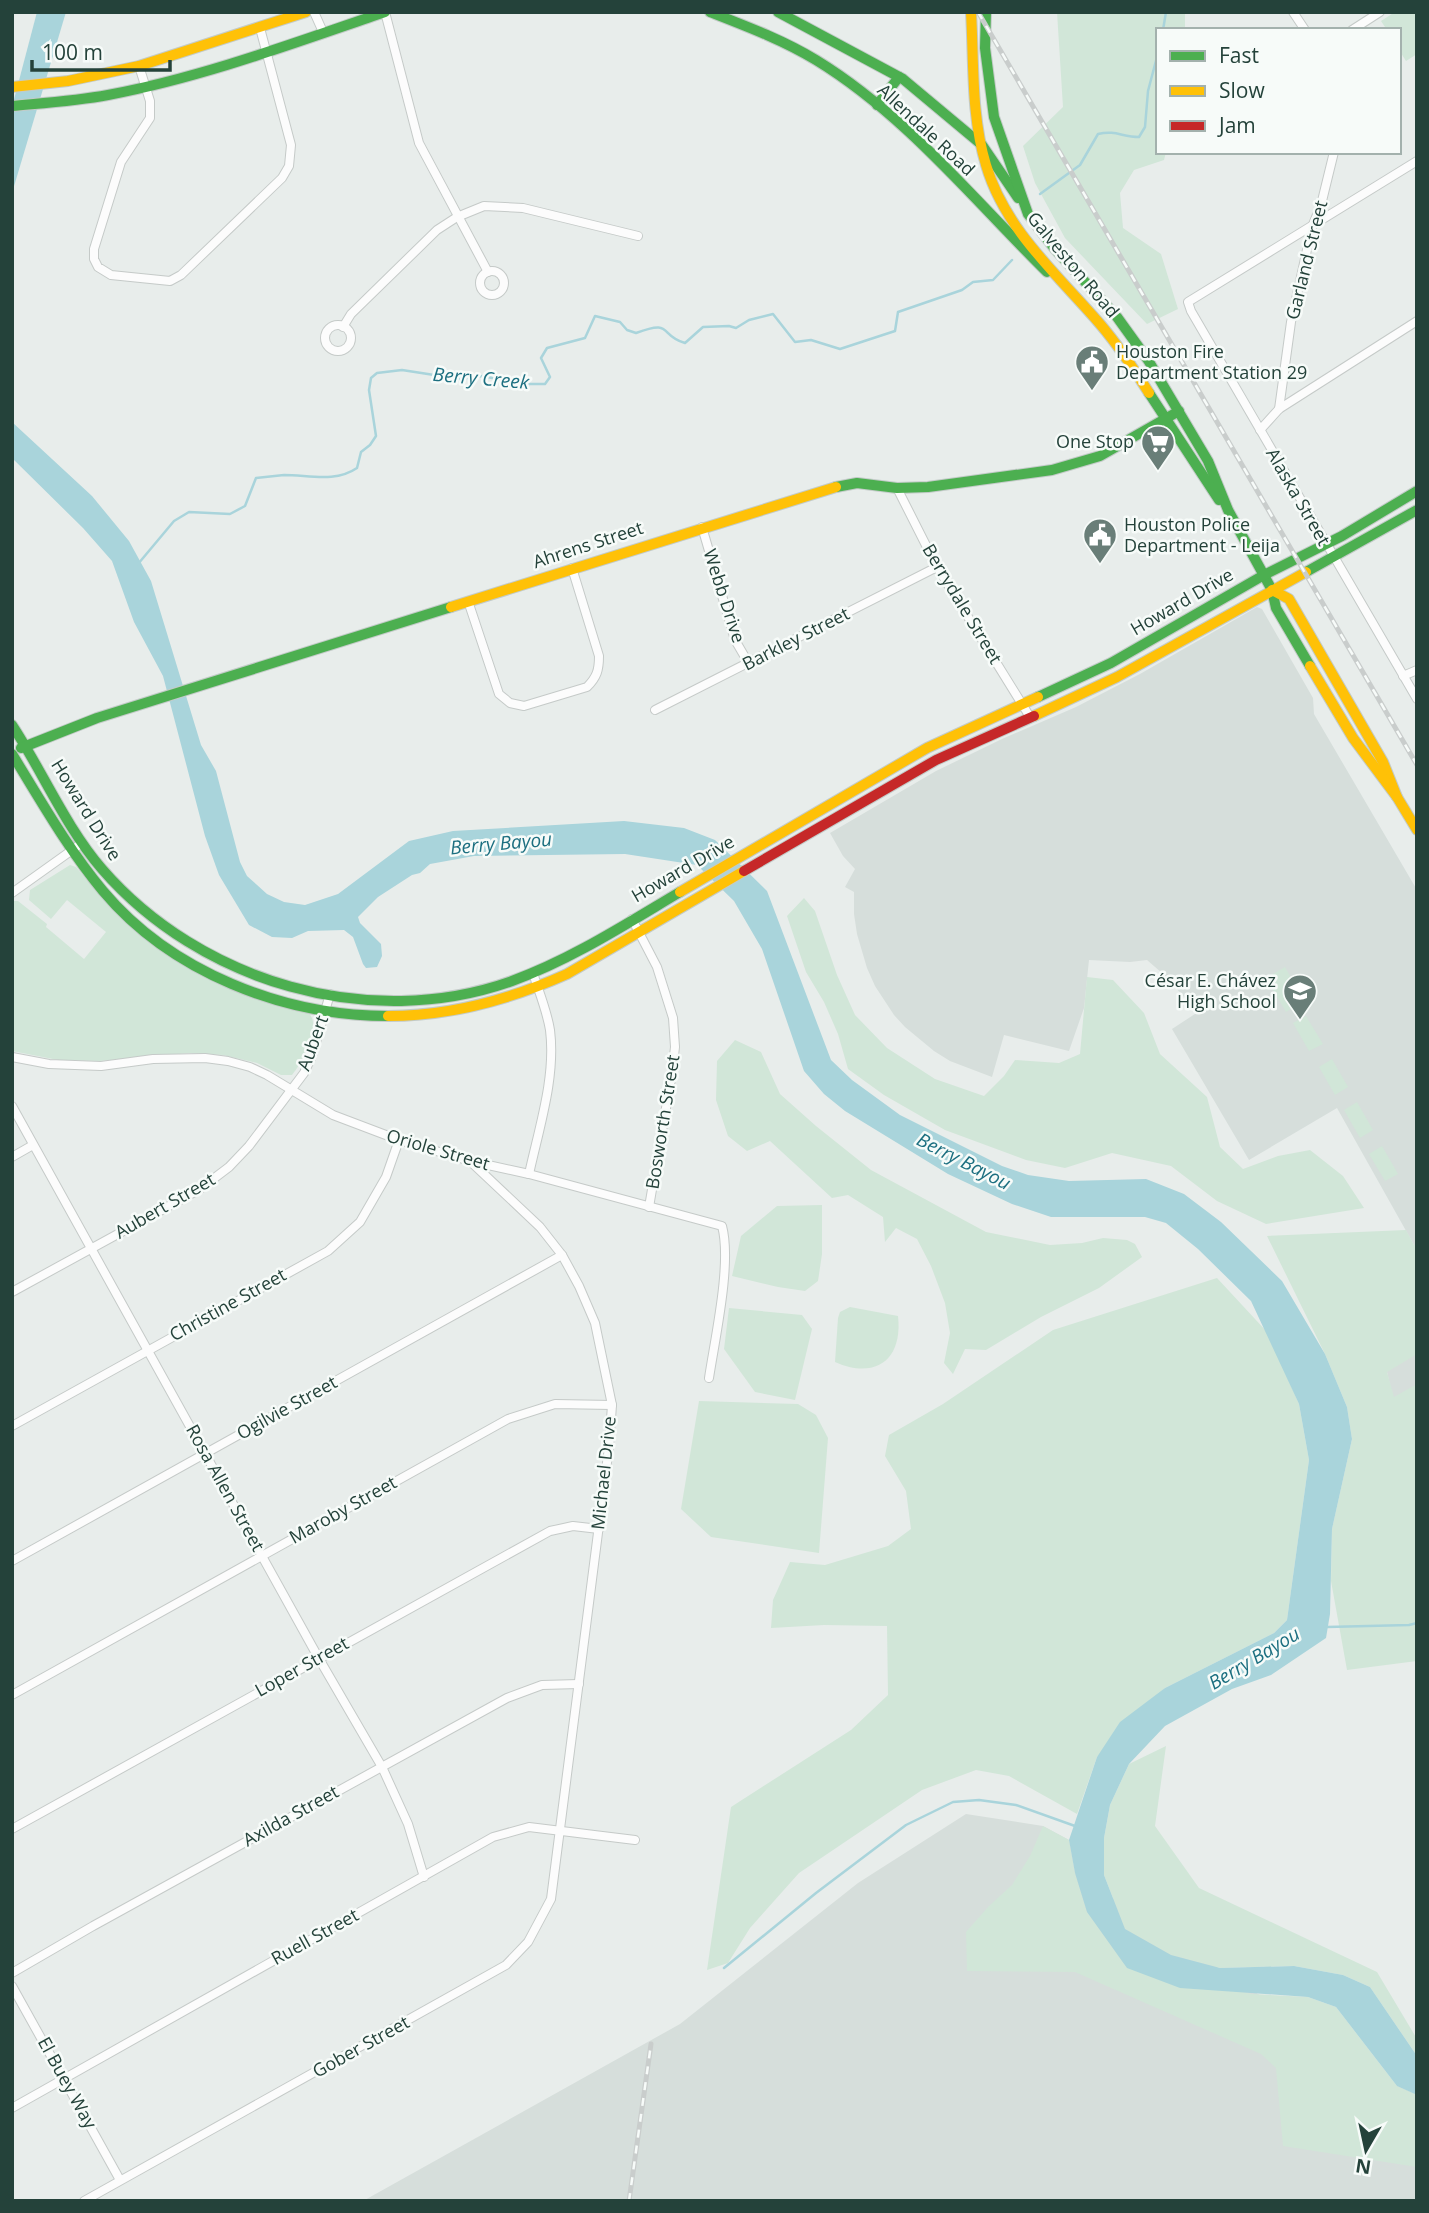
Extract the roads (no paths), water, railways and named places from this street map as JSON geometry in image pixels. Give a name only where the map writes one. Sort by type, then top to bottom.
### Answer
[{"type":"main road","points":[[12,86],[68,81],[139,66],[306,12]]},
{"type":"main road","points":[[12,106],[73,102],[146,89],[385,12]]},
{"type":"main road","name":"Allendale Road","points":[[710,12],[775,38],[818,61],[894,118],[1089,312]]},
{"type":"main road","name":"Galveston Road","points":[[971,12],[974,103],[992,185],[1008,214],[1134,369],[1197,471],[1228,510]]},
{"type":"main road","name":"Galveston Road","points":[[986,12],[985,48],[994,117],[1032,221],[1117,317],[1148,360],[1208,461],[1228,510],[1272,590],[1276,608],[1344,722],[1417,830]]},
{"type":"main road","points":[[775,38],[782,14]]},
{"type":"main road","name":"Allendale Road","points":[[782,14],[899,77],[946,114],[982,145],[1032,221]]},
{"type":"main road","points":[[877,106],[899,77]]},
{"type":"main road","points":[[946,114],[962,118],[970,113],[974,103]]},
{"type":"main road","points":[[1134,369],[1148,360]]},
{"type":"main road","name":"Ahrens Street","points":[[12,754],[26,745],[97,718],[839,486],[857,483],[897,488],[928,487],[1052,470],[1100,456],[1178,411]]},
{"type":"main road","name":"Howard Drive","points":[[12,725],[82,843],[100,868],[144,913],[189,946],[260,978],[330,995],[392,1001],[429,999],[472,992],[533,973],[575,953],[927,748],[1088,675],[1264,575],[1342,536],[1417,491]]},
{"type":"main road","name":"Howard Drive","points":[[12,754],[71,851],[121,911],[161,945],[208,972],[257,993],[326,1010],[360,1014],[431,1014],[461,1010],[538,988],[567,974],[936,760],[1075,698],[1417,510]]},
{"type":"main road","name":"Galveston Road","points":[[1272,590],[1289,599],[1383,762],[1397,797]]},
{"type":"main road","points":[[1132,651],[1140,664]]},
{"type":"main road","points":[[1344,722],[1356,715]]},
{"type":"main road","points":[[927,748],[936,760]]},
{"type":"main road","points":[[821,810],[829,824]]},
{"type":"main road","points":[[208,972],[215,959]]},
{"type":"main road","points":[[429,999],[431,1014]]},
{"type":"street","points":[[314,12],[323,32]]},
{"type":"street","points":[[385,12],[419,143],[488,272]]},
{"type":"street","points":[[1293,12],[1304,28]]},
{"type":"street","points":[[1355,28],[1380,12]]},
{"type":"street","points":[[139,66],[150,101],[150,118],[121,162],[94,249],[94,259],[98,267],[111,275],[170,281],[181,275],[282,178],[289,166],[291,145],[260,28]]},
{"type":"street","name":"Garland Street","points":[[1279,409],[1291,322],[1312,227],[1321,205],[1334,154]]},
{"type":"street","points":[[1312,227],[1417,161]]},
{"type":"street","points":[[343,327],[351,314],[437,230],[457,217],[484,206],[523,208],[638,236]]},
{"type":"street","name":"Alaska Street","points":[[1312,227],[1188,302],[1325,544],[1417,699]]},
{"type":"street","points":[[1260,430],[1279,409],[1417,321]]},
{"type":"street","name":"Berrydale Street","points":[[897,488],[937,566],[1030,717]]},
{"type":"street","name":"Webb Drive","points":[[702,527],[735,640],[749,664]]},
{"type":"street","name":"Barkley Street","points":[[655,710],[937,566]]},
{"type":"street","points":[[468,601],[499,694],[510,703],[524,706],[587,687],[599,671],[600,656],[572,568]]},
{"type":"street","points":[[1403,676],[1417,670]]},
{"type":"street","points":[[12,892],[82,843]]},
{"type":"street","name":"Bosworth Street","points":[[632,919],[657,967],[673,1018],[674,1047],[649,1207]]},
{"type":"street","points":[[529,1174],[548,1086],[551,1047],[550,1028],[533,973]]},
{"type":"street","name":"Aubert","points":[[293,1089],[312,1056],[330,995]]},
{"type":"street","name":"Oriole Street","points":[[12,1057],[49,1064],[101,1066],[153,1059],[205,1058],[250,1067],[293,1089],[333,1115],[399,1140],[722,1226],[725,1237],[723,1287],[709,1378]]},
{"type":"street","name":"Aubert Street","points":[[12,1292],[200,1189],[229,1167],[249,1146],[293,1089]]},
{"type":"street","name":"Rosa Allen Street","points":[[12,1106],[318,1657],[382,1767],[408,1824],[424,1877]]},
{"type":"street","name":"Christine Street","points":[[12,1426],[328,1251],[360,1222],[386,1177],[399,1140]]},
{"type":"street","points":[[12,1157],[33,1145]]},
{"type":"street","name":"Michael Drive","points":[[470,1161],[533,1219],[562,1255],[595,1323],[612,1405],[559,1830]]},
{"type":"street","name":"Ogilvie Street","points":[[12,1561],[562,1255]]},
{"type":"street","name":"Maroby Street","points":[[12,1695],[508,1419],[555,1404],[612,1405]]},
{"type":"street","name":"Loper Street","points":[[12,1829],[318,1657],[550,1531],[573,1526],[598,1529]]},
{"type":"street","name":"Axilda Street","points":[[12,1973],[507,1698],[542,1685],[579,1684]]},
{"type":"street","name":"Ruell Street","points":[[12,2108],[493,1837],[529,1827],[635,1840]]},
{"type":"street","name":"Gober Street","points":[[84,2201],[506,1965],[528,1942],[551,1899],[559,1830]]},
{"type":"street","name":"El Buey Way","points":[[12,1986],[120,2180]]},
{"type":"water","points":[[37,12],[66,12],[12,193],[12,107]]},
{"type":"water","name":"Berry Bayou","points":[[12,422],[92,496],[129,541],[151,581],[201,745],[216,771],[240,862],[247,876],[267,894],[284,902],[305,905],[338,894],[409,841],[453,831],[624,821],[684,828],[715,840],[767,891],[831,1060],[852,1080],[900,1115],[1002,1166],[1028,1175],[1069,1181],[1146,1179],[1184,1194],[1221,1222],[1282,1281],[1325,1354],[1347,1407],[1352,1439],[1332,1529],[1330,1614],[1326,1638],[1271,1675],[1232,1689],[1165,1726],[1129,1764],[1110,1805],[1104,1838],[1104,1875],[1125,1929],[1171,1955],[1220,1968],[1294,1966],[1343,1975],[1370,1987],[1417,2056],[1417,2095],[1397,2086],[1336,2007],[1308,1997],[1180,1988],[1127,1968],[1087,1912],[1075,1873],[1069,1840],[1097,1757],[1120,1722],[1165,1688],[1274,1633],[1287,1620],[1309,1460],[1299,1404],[1251,1301],[1198,1249],[1166,1223],[1145,1217],[1051,1217],[1012,1204],[948,1174],[845,1111],[824,1094],[804,1071],[762,949],[734,901],[697,865],[625,854],[474,856],[430,864],[420,873],[412,875],[378,897],[358,917],[360,923],[381,944],[382,956],[377,967],[366,968],[353,937],[344,930],[308,931],[292,938],[272,937],[249,925],[219,875],[205,836],[163,676],[134,622],[112,561],[83,528],[12,458]]},
{"type":"waterway","name":"Berry Creek","points":[[1163,28],[1166,12]]},
{"type":"waterway","name":"Berry Creek","points":[[1040,194],[1080,165],[1098,134],[1139,137],[1145,127],[1148,91],[1156,61]]},
{"type":"waterway","name":"Berry Creek","points":[[138,564],[174,521],[189,512],[230,514],[245,506],[256,478],[284,475],[331,477],[349,473],[357,468],[361,452],[376,436],[369,390],[371,378],[377,373],[402,370],[460,379],[483,376],[519,384],[545,384],[550,377],[541,358],[547,348],[585,338],[595,316],[620,322],[627,330],[636,333],[661,328],[685,343],[703,327],[736,328],[749,320],[773,314],[795,342],[811,340],[840,349],[895,331],[898,312],[962,290],[973,282],[993,280],[1012,260]]},
{"type":"waterway","points":[[1327,1627],[1417,1623]]},
{"type":"waterway","points":[[724,1968],[816,1893],[906,1825],[953,1802],[979,1800],[1016,1805],[1075,1826]]},
{"type":"railway","points":[[978,12],[1417,765]]},
{"type":"railway","points":[[629,2201],[651,2044]]},
{"type":"place","name":"Houston Fire Department Station 29","points":[[1092,392]]},
{"type":"place","name":"One Stop","points":[[1158,472]]},
{"type":"place","name":"Houston Police Department - Leija","points":[[1100,565]]},
{"type":"place","name":"César E. Chávez High School","points":[[1300,1021]]}]
